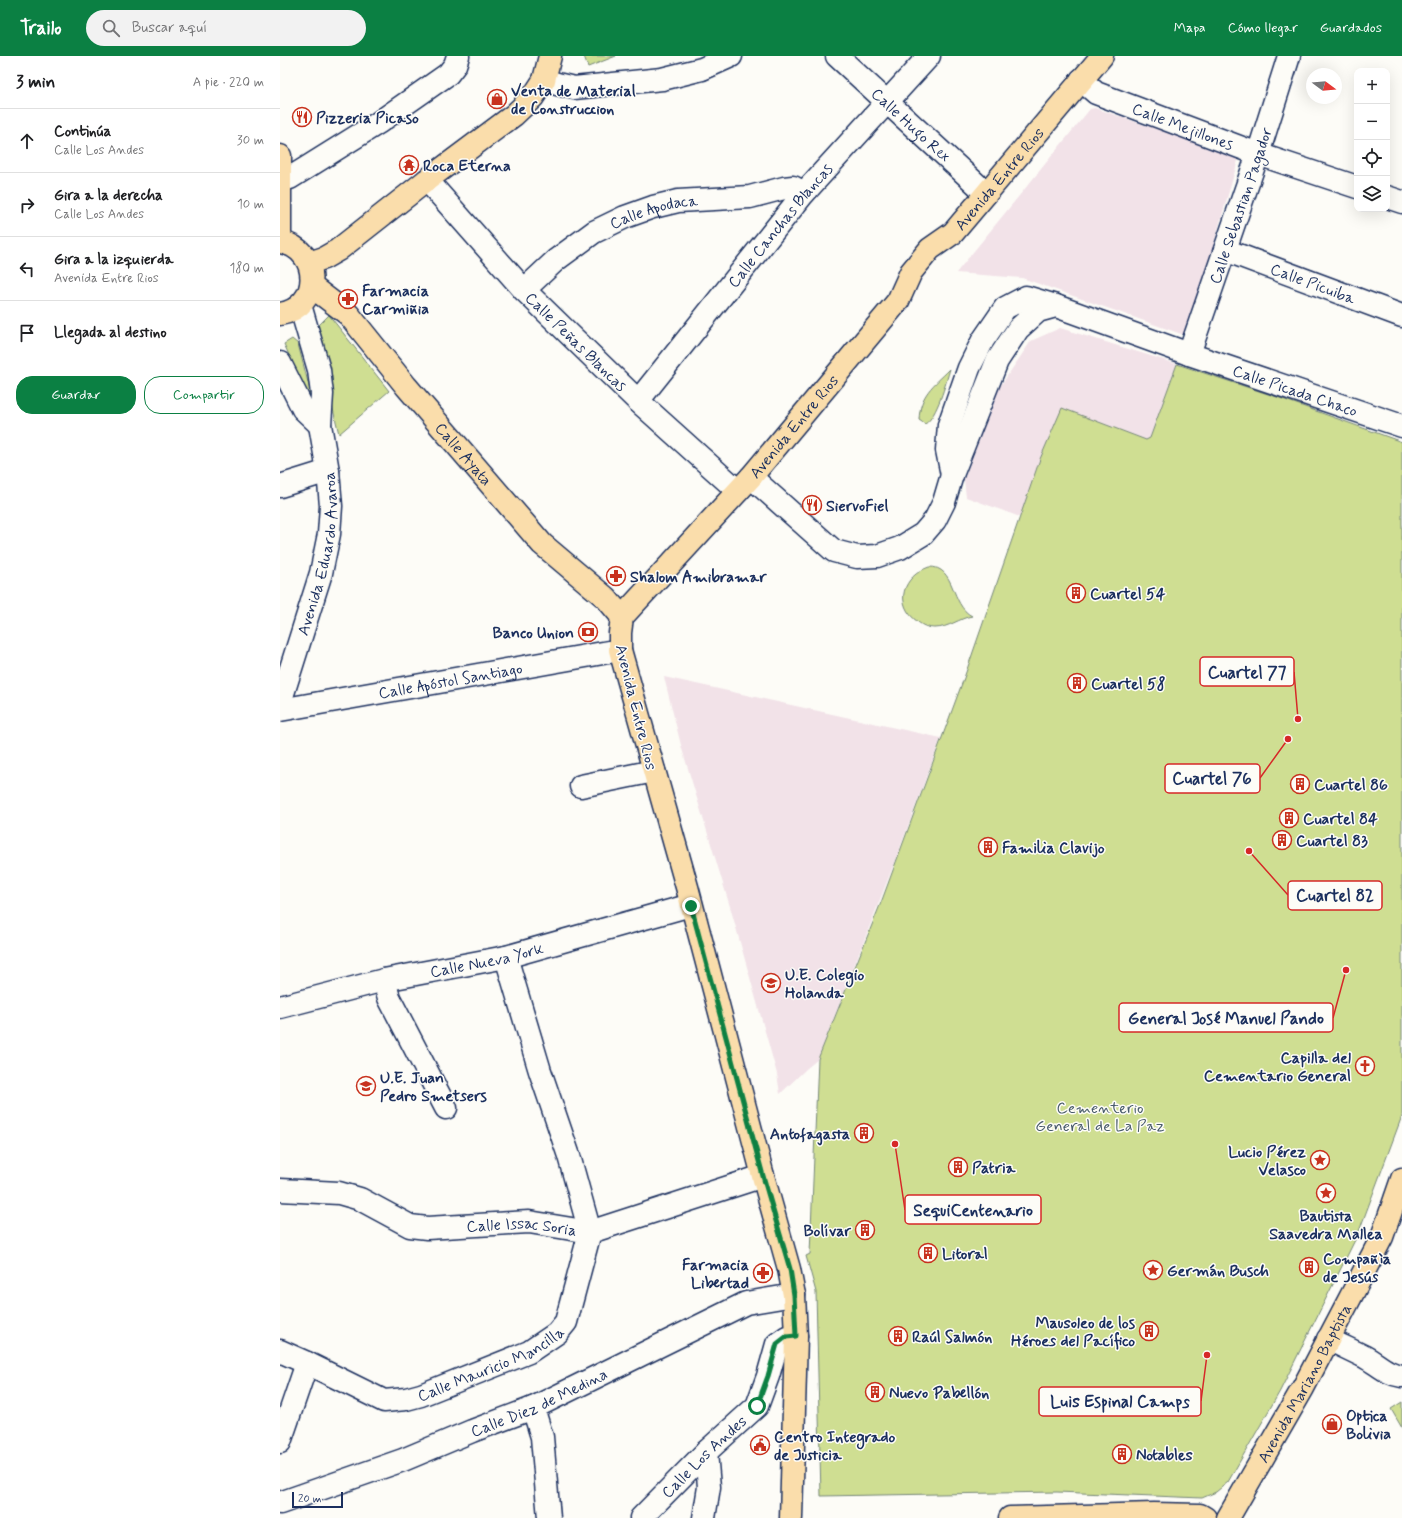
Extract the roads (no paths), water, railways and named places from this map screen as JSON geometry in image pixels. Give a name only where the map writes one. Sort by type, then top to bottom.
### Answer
[{"type":"main road","points":[[309,263],[324,258],[338,250],[426,180],[514,115],[533,97],[544,80],[550,56]]},
{"type":"main road","name":"Avenida Entre Rios","points":[[791,1518],[796,1336],[794,1295],[790,1269],[763,1176],[691,906],[620,650],[622,617],[745,484],[898,301],[911,272],[930,249],[953,232],[1102,56]]},
{"type":"main road","points":[[280,156],[280,235]]},
{"type":"main road","points":[[280,242],[297,248],[309,263],[312,274],[309,293],[300,305],[288,312],[280,314]]},
{"type":"main road","name":"Calle Ayata","points":[[311,286],[349,315],[406,386],[542,544],[606,598],[622,617]]},
{"type":"main road","name":"Avenida Mariano Baptista","points":[[1228,1518],[1303,1388],[1382,1237],[1402,1179]]},
{"type":"main road","points":[[1010,1518],[1154,1514],[1200,1515],[1205,1518]]},
{"type":"street","points":[[281,179],[290,178],[298,173],[448,74],[455,65],[458,56]]},
{"type":"street","points":[[544,80],[574,88],[662,78],[702,69],[731,56]]},
{"type":"street","name":"Calle Hugo Rex","points":[[837,56],[986,193]]},
{"type":"street","name":"Calle Canchas Blancas","points":[[638,401],[804,193],[929,56]]},
{"type":"street","name":"Calle Sebastian Pagador","points":[[1189,354],[1258,154],[1289,56]]},
{"type":"street","name":"Calle Mejillones","points":[[1082,80],[1096,93],[1258,154],[1354,186]]},
{"type":"street","name":"Calle Peñas Blancas","points":[[426,180],[524,290],[638,401],[834,551],[857,556],[877,556],[900,548],[923,534],[935,520],[944,502],[952,475],[979,405],[1001,355],[1018,329],[1038,311],[1056,306]]},
{"type":"street","name":"Calle Apodaca","points":[[524,290],[556,260],[594,232],[625,217],[653,207],[678,201],[750,197],[793,187],[804,193]]},
{"type":"street","name":"Calle Picuiba","points":[[1225,250],[1402,316]]},
{"type":"street","name":"Avenida Eduardo Avaroa","points":[[280,703],[321,573],[329,534],[331,506],[328,471],[320,425],[322,394],[318,370],[300,305]]},
{"type":"street","name":"Calle Picada Chaco","points":[[1056,306],[1189,354],[1402,426]]},
{"type":"street","points":[[280,363],[303,409],[320,425]]},
{"type":"street","points":[[280,486],[328,471]]},
{"type":"street","name":"Calle Apóstol Santiago","points":[[280,710],[620,650]]},
{"type":"street","points":[[580,786],[654,771]]},
{"type":"street","name":"Calle Nueva York","points":[[280,1007],[384,980],[506,957],[691,906]]},
{"type":"street","points":[[506,957],[540,1071],[569,1156],[590,1232]]},
{"type":"street","points":[[384,980],[389,998],[446,1108]]},
{"type":"street","name":"Calle Issac Soria","points":[[280,1190],[339,1193],[360,1199],[410,1226],[427,1228],[529,1222],[590,1232],[763,1176]]},
{"type":"street","name":"Calle Mauricio Mancilla","points":[[280,1351],[384,1401],[421,1396],[529,1352],[557,1334],[566,1322],[590,1232]]},
{"type":"street","name":"Calle Diez de Medina","points":[[280,1503],[403,1460],[472,1430],[533,1408],[746,1303],[794,1295]]},
{"type":"street","name":"Calle Los Andes","points":[[641,1518],[706,1452],[757,1406],[768,1376],[777,1344],[786,1337],[796,1336]]},
{"type":"street","points":[[1328,1339],[1366,1358],[1395,1375],[1402,1376]]},
{"type":"street","points":[[280,1442],[307,1363]]},
{"type":"street","points":[[533,1408],[542,1437],[550,1518]]},
{"type":"street","points":[[704,1518],[709,1487],[706,1452]]},
{"type":"place","name":"Venta de Material de Construccion","points":[[497,99]]},
{"type":"place","name":"Pizzeria Picaso","points":[[302,117]]},
{"type":"place","name":"Roca Eterna","points":[[409,165]]},
{"type":"place","name":"Farmacia Carmiñia","points":[[348,299]]},
{"type":"place","name":"SiervoFiel","points":[[812,505]]},
{"type":"place","name":"Shalom Amibramar","points":[[616,576]]},
{"type":"place","name":"Cuartel 54","points":[[1076,593]]},
{"type":"place","name":"Banco Union","points":[[588,632]]},
{"type":"place","name":"Cuartel 58","points":[[1077,683]]},
{"type":"place","name":"Cuartel 77","points":[[1298,719]]},
{"type":"place","name":"Cuartel 76","points":[[1288,739]]},
{"type":"place","name":"Cuartel 86","points":[[1300,784]]},
{"type":"place","name":"Cuartel 84","points":[[1289,818]]},
{"type":"place","name":"Cuartel 83","points":[[1282,840]]},
{"type":"place","name":"Familia Clavijo","points":[[988,847]]},
{"type":"place","name":"Cuartel 82","points":[[1249,851]]},
{"type":"place","name":"General José Manuel Pando","points":[[1346,970]]},
{"type":"place","name":"U.E. Colegio Holanda","points":[[771,983]]},
{"type":"place","name":"Capilla del Cementario General","points":[[1365,1066]]},
{"type":"place","name":"U.E. Juan Pedro Smetsers","points":[[366,1086]]},
{"type":"place","name":"Antofagasta","points":[[864,1133]]},
{"type":"place","name":"SequiCentenario","points":[[895,1144]]},
{"type":"place","name":"Lucio Pérez Velasco","points":[[1320,1160]]},
{"type":"place","name":"Patria","points":[[958,1167]]},
{"type":"place","name":"Bautista Saavedra Mallea","points":[[1326,1193]]},
{"type":"place","name":"Bolívar","points":[[865,1230]]},
{"type":"place","name":"Litoral","points":[[928,1253]]},
{"type":"place","name":"Compañìa de Jesús","points":[[1309,1267]]},
{"type":"place","name":"Germán Busch","points":[[1153,1270]]},
{"type":"place","name":"Farmacia Libertad","points":[[763,1273]]},
{"type":"place","name":"Mausoleo de los Héroes del Pacífico","points":[[1149,1331]]},
{"type":"place","name":"Raúl Salmón","points":[[898,1336]]},
{"type":"place","name":"Luis Espinal Camps","points":[[1207,1355]]},
{"type":"place","name":"Nuevo Pabellón","points":[[875,1392]]},
{"type":"place","name":"Optica Bolivia","points":[[1332,1424]]},
{"type":"place","name":"Centro Integrado de Justicia","points":[[760,1445]]},
{"type":"place","name":"Notables","points":[[1122,1454]]},
{"type":"park label","name":"Cementerio General de La Paz","points":[[1100,1116]]}]
